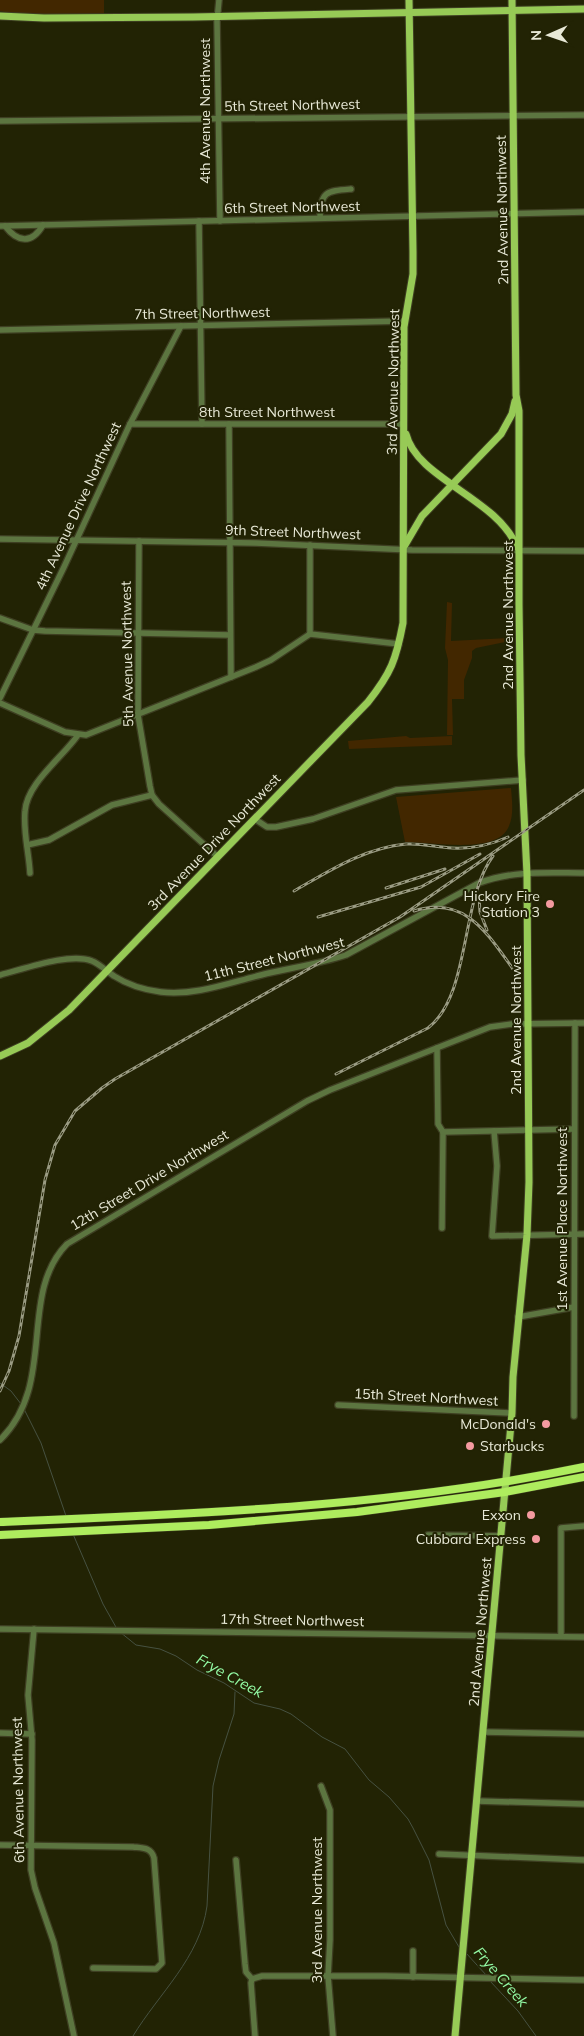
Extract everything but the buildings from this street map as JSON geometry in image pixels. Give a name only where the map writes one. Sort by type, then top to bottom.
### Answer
[{"type":"highway","points":[[0,1522],[283,1507],[506,1482],[584,1467]]},
{"type":"highway","points":[[0,1535],[209,1525],[357,1512],[505,1492],[584,1477]]},
{"type":"main road","name":"3rd Avenue Northwest","points":[[399,644],[403,623],[405,321],[413,274],[409,0]]},
{"type":"main road","name":"2nd Avenue Northwest","points":[[455,2036],[506,1482],[518,1317],[527,1235],[529,1130],[527,874],[523,780],[519,550],[519,411],[516,395],[512,0]]},
{"type":"main road","points":[[0,16],[11,18],[54,18],[584,9]]},
{"type":"main road","points":[[403,548],[422,516],[501,434],[512,414],[516,395]]},
{"type":"main road","points":[[404,424],[410,445],[423,462],[500,519],[519,550]]},
{"type":"main road","name":"3rd Avenue Drive Northwest","points":[[0,1056],[28,1043],[57,1021],[255,819],[368,702],[389,673],[399,644]]},
{"type":"street","name":"4th Avenue Northwest","points":[[218,0],[220,221]]},
{"type":"street","name":"5th Street Northwest","points":[[0,121],[584,115]]},
{"type":"street","points":[[320,218],[320,208],[324,196],[331,190],[351,190]]},
{"type":"street","name":"6th Street Northwest","points":[[3,226],[584,212]]},
{"type":"street","points":[[198,221],[202,326],[202,424]]},
{"type":"street","points":[[3,226],[12,234],[22,239],[31,238],[38,233],[43,225]]},
{"type":"street","name":"7th Street Northwest","points":[[0,330],[405,321]]},
{"type":"street","name":"4th Avenue Drive Northwest","points":[[0,698],[130,424],[181,326]]},
{"type":"street","name":"8th Street Northwest","points":[[130,424],[404,424]]},
{"type":"street","points":[[229,424],[231,677]]},
{"type":"street","name":"9th Street Northwest","points":[[0,539],[310,545],[430,550],[584,550]]},
{"type":"street","name":"5th Avenue Northwest","points":[[139,541],[138,715],[152,795]]},
{"type":"street","points":[[310,545],[310,634]]},
{"type":"street","points":[[0,618],[33,630],[230,635]]},
{"type":"street","points":[[0,703],[65,732],[86,735],[271,660],[310,634],[399,644]]},
{"type":"street","points":[[30,873],[25,809],[30,793],[78,735]]},
{"type":"street","points":[[255,819],[267,827],[276,827],[313,819],[396,790],[523,780]]},
{"type":"street","points":[[27,845],[49,840],[112,805],[152,795],[166,811],[218,857]]},
{"type":"street","name":"11th Street Northwest","points":[[0,975],[76,957],[94,962],[124,982],[148,990],[188,993],[331,960],[353,952],[479,883],[504,875],[584,873]]},
{"type":"street","name":"1st Avenue Place Northwest","points":[[574,1416],[575,1023]]},
{"type":"street","name":"12th Street Drive Northwest","points":[[0,1440],[20,1414],[26,1402],[33,1375],[43,1292],[47,1275],[52,1261],[67,1244],[307,1101],[330,1090],[490,1027],[584,1023]]},
{"type":"street","points":[[437,1048],[438,1124],[444,1132],[442,1228]]},
{"type":"street","points":[[444,1132],[574,1129]]},
{"type":"street","points":[[494,1131],[497,1166],[492,1236],[584,1234]]},
{"type":"street","points":[[518,1317],[574,1306]]},
{"type":"street","name":"15th Street Northwest","points":[[338,1405],[512,1413]]},
{"type":"street","points":[[561,1636],[561,1528],[584,1526]]},
{"type":"street","points":[[428,1535],[501,1536]]},
{"type":"street","name":"17th Street Northwest","points":[[0,1629],[584,1637]]},
{"type":"street","name":"6th Avenue Northwest","points":[[34,1629],[28,1695],[32,1734],[30,1845],[33,1879],[54,1942],[74,2036]]},
{"type":"street","points":[[483,1732],[584,1734]]},
{"type":"street","points":[[0,1734],[32,1734]]},
{"type":"street","name":"3rd Avenue Northwest","points":[[321,1786],[330,1810],[330,1940],[328,1976],[333,2036]]},
{"type":"street","points":[[477,1801],[584,1804]]},
{"type":"street","points":[[0,1845],[133,1847],[144,1848],[153,1854],[162,1963],[156,1968],[93,1968]]},
{"type":"street","points":[[440,1854],[472,1857],[584,1860]]},
{"type":"street","points":[[236,1860],[246,1972],[252,1978]]},
{"type":"street","points":[[413,1951],[413,1977]]},
{"type":"street","points":[[252,1978],[262,1976],[328,1976],[584,1980]]},
{"type":"street","points":[[252,1978],[255,2036]]},
{"type":"shaded area","points":[[0,0],[104,0],[104,15],[22,15],[0,11]]},
{"type":"shaded area","points":[[447,602],[452,603],[451,641],[509,638],[510,641],[476,648],[472,651],[472,658],[464,680],[464,699],[452,699],[453,735],[447,735],[448,660],[445,648]]},
{"type":"shaded area","points":[[406,736],[410,738],[452,736],[452,745],[349,749],[348,741]]},
{"type":"shaded area","points":[[511,788],[511,821],[502,835],[491,841],[462,845],[405,842],[396,797]]},
{"type":"waterway","name":"Frye Creek","points":[[0,1383],[11,1391],[21,1404]]},
{"type":"waterway","name":"Frye Creek","points":[[24,1409],[41,1443],[66,1516]]},
{"type":"waterway","name":"Frye Creek","points":[[73,1534],[103,1604],[117,1629]]},
{"type":"waterway","name":"Frye Creek","points":[[120,1632],[136,1645],[160,1649],[176,1656],[197,1670],[224,1683],[254,1703],[280,1709],[291,1714],[322,1737],[345,1749],[369,1780],[389,1797],[408,1819],[429,1860],[446,1925],[459,1947]]},
{"type":"waterway","points":[[133,2036],[187,1959],[203,1925],[207,1906],[213,1786],[219,1760],[234,1714],[235,1692]]},
{"type":"waterway","name":"Frye Creek","points":[[466,1953],[487,1976]]},
{"type":"waterway","name":"Frye Creek","points":[[490,1981],[518,2011],[536,2036]]},
{"type":"railway","points":[[0,1391],[9,1371],[19,1336],[45,1180],[55,1145],[75,1111],[115,1079],[400,917],[584,790]]},
{"type":"railway","points":[[294,891],[347,861],[391,846],[412,844],[466,848],[508,837]]},
{"type":"railway","points":[[318,917],[421,887],[480,854]]},
{"type":"railway","points":[[336,1074],[428,1028],[442,1013],[452,993],[459,971],[475,897],[482,875],[493,856]]},
{"type":"railway","points":[[386,888],[445,869]]},
{"type":"railway","points":[[479,896],[480,912],[487,930]]},
{"type":"railway","points":[[414,911],[432,907],[447,908],[473,920],[494,942],[513,969]]},
{"type":"place","name":"Hickory Fire Station 3","points":[[550,904]]},
{"type":"place","name":"McDonald's","points":[[546,1424]]},
{"type":"place","name":"Starbucks","points":[[470,1446]]},
{"type":"place","name":"Exxon","points":[[531,1515]]},
{"type":"place","name":"Cubbard Express","points":[[536,1539]]}]
